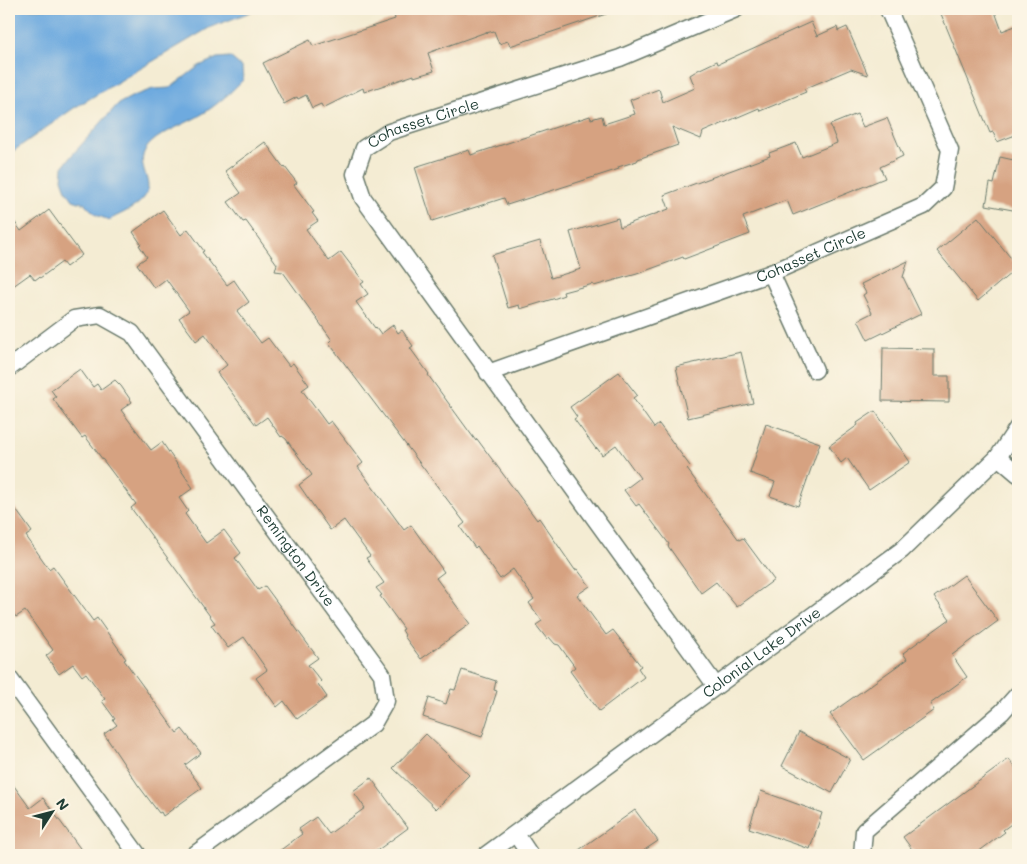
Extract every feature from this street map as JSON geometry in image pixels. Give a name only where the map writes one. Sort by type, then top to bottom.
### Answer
[{"type":"street","name":"Cohasset Circle","points":[[716,686],[488,374],[363,198],[355,174],[364,148],[389,132],[620,58],[736,9]]},
{"type":"street","name":"Cohasset Circle","points":[[488,374],[771,273],[924,206],[943,188],[950,150],[888,9]]},
{"type":"street","points":[[771,273],[815,370]]},
{"type":"street","name":"Remington Drive","points":[[9,368],[74,319],[100,315],[132,333],[382,674],[386,701],[373,724],[194,855]]},
{"type":"street","name":"Colonial Lake Drive","points":[[486,855],[902,550],[998,458],[1018,427]]},
{"type":"street","points":[[998,458],[1018,474]]},
{"type":"street","points":[[9,678],[138,855]]},
{"type":"street","points":[[862,855],[864,831],[1002,712],[1018,694]]},
{"type":"street","points":[[516,834],[530,855]]},
{"type":"water","points":[[9,9],[258,9],[209,28],[74,108],[9,154]]},
{"type":"water","points":[[230,57],[242,67],[243,80],[222,100],[194,119],[161,135],[145,150],[143,166],[148,188],[146,195],[139,203],[109,220],[96,215],[85,204],[73,200],[66,190],[62,179],[63,167],[118,104],[153,89],[170,88],[199,66],[217,58]]},
{"type":"building","points":[[411,9],[612,9],[612,12],[510,46],[508,41],[499,44],[494,31],[486,32],[428,53],[434,71],[414,77],[414,75],[364,92],[363,88],[323,108],[321,104],[312,108],[306,95],[298,99],[297,97],[284,104],[263,63],[310,40],[313,46],[395,19],[394,14]]},
{"type":"building","points":[[939,9],[994,9],[1002,31],[1018,25],[1018,134],[997,142],[993,132],[990,133]]},
{"type":"building","points":[[811,22],[817,36],[837,27],[838,31],[847,27],[868,75],[851,69],[804,89],[806,92],[760,111],[759,108],[703,132],[701,139],[672,127],[678,145],[618,167],[619,169],[507,205],[504,198],[432,221],[415,167],[469,150],[471,155],[590,116],[591,119],[602,116],[604,124],[635,114],[630,100],[659,89],[663,102],[695,88],[690,75],[698,70],[717,61],[718,64]]},
{"type":"building","points":[[857,114],[863,127],[887,118],[903,156],[880,167],[885,178],[793,215],[787,200],[743,217],[750,234],[684,259],[683,257],[637,274],[563,292],[564,295],[520,309],[519,305],[508,308],[492,255],[540,241],[551,278],[581,269],[570,232],[618,218],[620,227],[669,209],[664,195],[770,156],[769,153],[796,143],[802,157],[837,143],[830,125]]},
{"type":"building","points":[[265,142],[297,183],[294,185],[314,212],[312,213],[318,221],[306,229],[329,261],[341,252],[364,282],[361,284],[368,294],[356,302],[381,334],[393,325],[398,333],[402,330],[413,346],[410,348],[428,375],[476,441],[477,439],[537,520],[539,518],[575,570],[577,569],[590,586],[577,595],[606,635],[613,630],[641,666],[638,668],[644,677],[599,711],[570,671],[575,667],[559,645],[555,644],[549,637],[547,639],[536,625],[542,621],[529,603],[534,599],[513,569],[500,579],[477,546],[475,548],[460,527],[465,523],[329,343],[332,340],[283,272],[275,271],[277,264],[246,221],[243,222],[228,202],[241,193],[225,171]]},
{"type":"building","points":[[1000,157],[1018,161],[1018,211],[986,205],[990,183],[994,184]]},
{"type":"building","points":[[49,210],[82,255],[66,267],[62,262],[35,280],[30,274],[9,289],[9,214],[21,231]]},
{"type":"building","points":[[163,210],[181,235],[188,229],[204,251],[202,252],[227,285],[234,280],[249,302],[237,311],[261,343],[268,338],[289,366],[293,363],[309,385],[302,390],[327,424],[331,421],[363,463],[358,467],[404,530],[411,525],[444,572],[436,578],[470,624],[421,659],[404,636],[402,630],[404,629],[376,588],[384,583],[366,558],[370,556],[344,520],[330,530],[299,485],[312,475],[286,439],[281,437],[267,417],[256,425],[217,373],[227,365],[205,334],[196,341],[179,318],[189,311],[166,279],[154,288],[137,264],[147,257],[133,232]]},
{"type":"building","points":[[978,217],[1018,267],[978,301],[937,251]]},
{"type":"building","points":[[908,261],[903,277],[921,314],[868,340],[858,320],[872,313],[863,295],[866,293],[861,284]]},
{"type":"building","points":[[883,348],[934,349],[934,376],[949,376],[949,402],[882,401]]},
{"type":"building","points":[[741,352],[753,403],[688,418],[676,367]]},
{"type":"building","points":[[80,369],[93,387],[97,384],[101,390],[115,380],[121,386],[132,402],[121,410],[151,450],[162,442],[193,488],[179,498],[188,511],[185,514],[206,543],[224,530],[241,553],[235,558],[258,590],[265,586],[318,658],[308,665],[321,681],[318,684],[327,697],[297,719],[284,701],[277,707],[256,678],[267,670],[244,637],[228,648],[211,625],[215,623],[131,508],[136,504],[85,436],[82,438],[53,399],[56,397],[51,390]]},
{"type":"building","points":[[619,372],[637,395],[633,398],[654,428],[659,424],[690,466],[687,469],[739,540],[743,538],[774,580],[737,607],[716,582],[701,593],[668,546],[669,544],[639,504],[636,506],[624,490],[640,478],[616,445],[602,455],[574,419],[577,417],[570,407]]},
{"type":"building","points":[[875,411],[910,462],[869,490],[847,458],[841,463],[829,446]]},
{"type":"building","points":[[766,424],[820,443],[798,506],[770,496],[775,482],[750,473]]},
{"type":"building","points":[[9,500],[32,532],[26,536],[49,569],[53,566],[93,621],[97,618],[126,659],[124,660],[177,733],[182,729],[201,753],[185,765],[202,788],[163,816],[138,785],[104,734],[117,725],[102,701],[105,699],[86,673],[82,676],[73,664],[59,674],[46,656],[53,650],[25,611],[16,617],[9,607]]},
{"type":"building","points":[[964,575],[998,621],[952,655],[967,677],[930,704],[934,710],[864,760],[830,714],[907,659],[903,653],[950,619],[934,597]]},
{"type":"building","points":[[462,670],[496,681],[494,690],[497,691],[482,737],[423,717],[429,698],[446,704],[451,689],[455,690]]},
{"type":"building","points":[[799,732],[850,759],[832,793],[782,766]]},
{"type":"building","points":[[426,734],[469,775],[436,809],[393,768]]},
{"type":"building","points":[[1009,759],[1018,771],[1018,819],[1003,830],[1005,832],[974,855],[916,855],[903,837]]},
{"type":"building","points":[[371,778],[408,828],[371,855],[274,855],[302,834],[299,829],[316,817],[329,834],[365,808],[353,791]]},
{"type":"building","points":[[9,779],[30,808],[43,798],[85,855],[9,855]]},
{"type":"building","points":[[761,791],[822,813],[810,849],[749,828]]},
{"type":"building","points":[[635,810],[658,841],[637,855],[572,855]]}]
